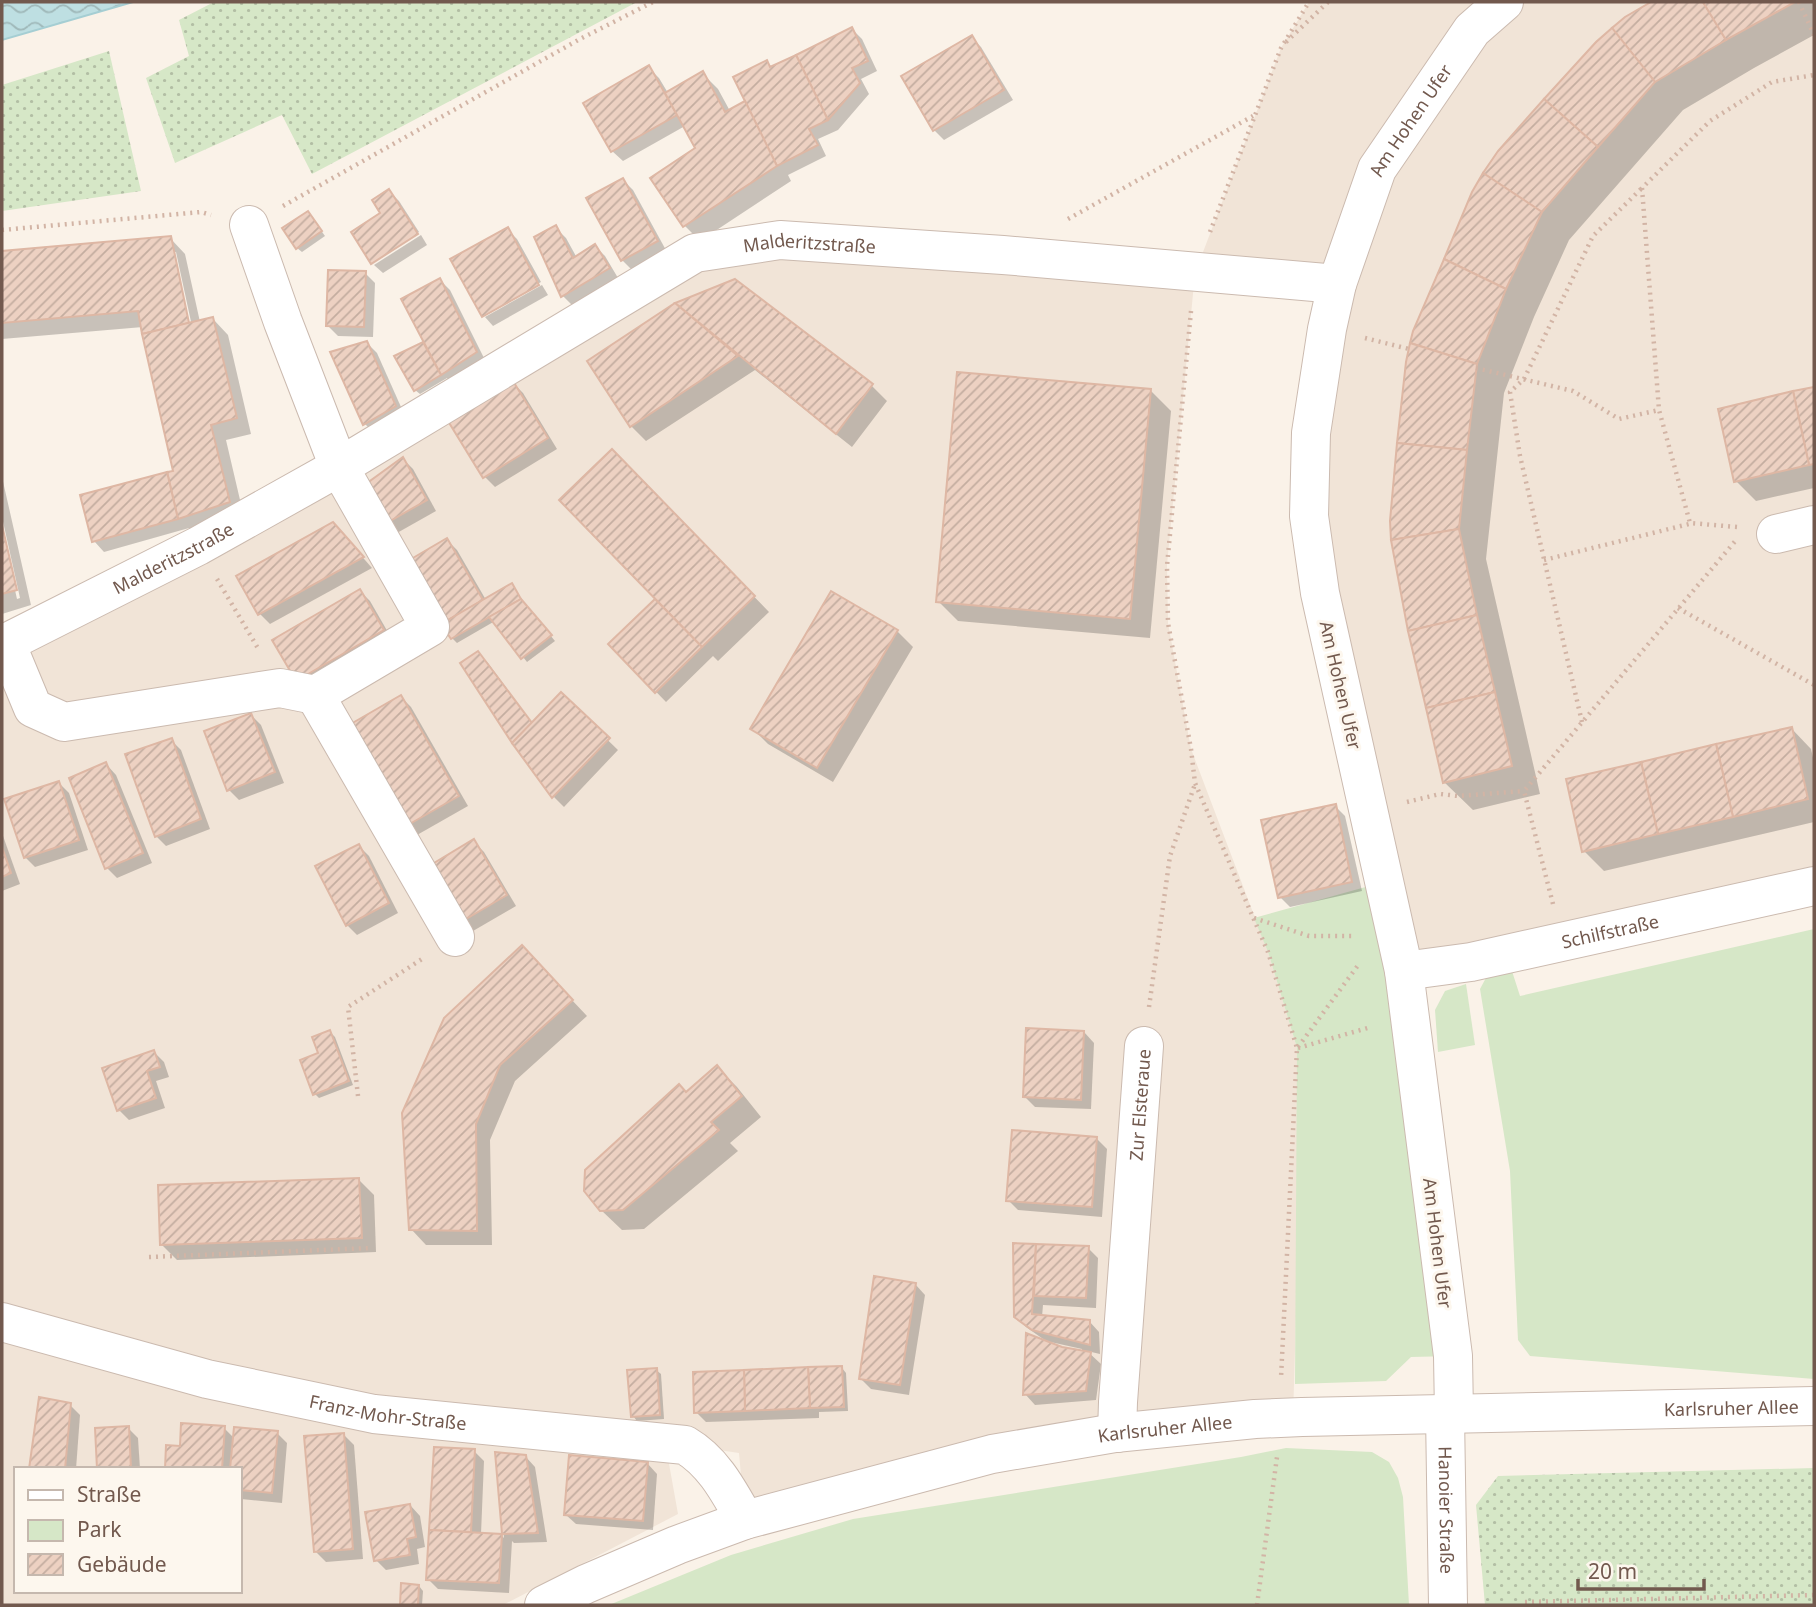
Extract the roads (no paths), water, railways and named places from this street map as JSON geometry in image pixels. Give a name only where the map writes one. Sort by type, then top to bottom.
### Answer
[{"type":"street","name":"Am Hohen Ufer","points":[[1449,1414],[1452,1356],[1404,971],[1387,934],[1369,812],[1320,593],[1309,516],[1311,433],[1327,329],[1337,284],[1377,169],[1472,30],[1504,2]]},
{"type":"street","name":"Malderitzstraße","points":[[249,225],[339,467],[430,627],[298,691],[64,722],[33,708],[4,644],[198,546],[339,467],[695,253],[780,240],[1003,255],[1337,284]]},
{"type":"street","points":[[1761,531],[1814,525]]},
{"type":"street","points":[[298,691],[455,937]]},
{"type":"street","name":"Schilfstraße","points":[[1404,971],[1471,962],[1814,886]]},
{"type":"street","name":"Zur Elsteraue","points":[[1117,1433],[1144,1046]]},
{"type":"street","name":"Franz-Mohr-Straße","points":[[2,1322],[207,1380],[374,1415],[685,1445],[698,1453],[720,1478],[745,1520]]},
{"type":"street","name":"Karlsruher Allee","points":[[544,1605],[677,1545],[745,1520],[992,1454],[1117,1433],[1255,1419],[1814,1406]]},
{"type":"street","name":"Hanoier Straße","points":[[1448,1605],[1449,1414]]},
{"type":"water","points":[[2,2],[133,2],[2,40]]}]
